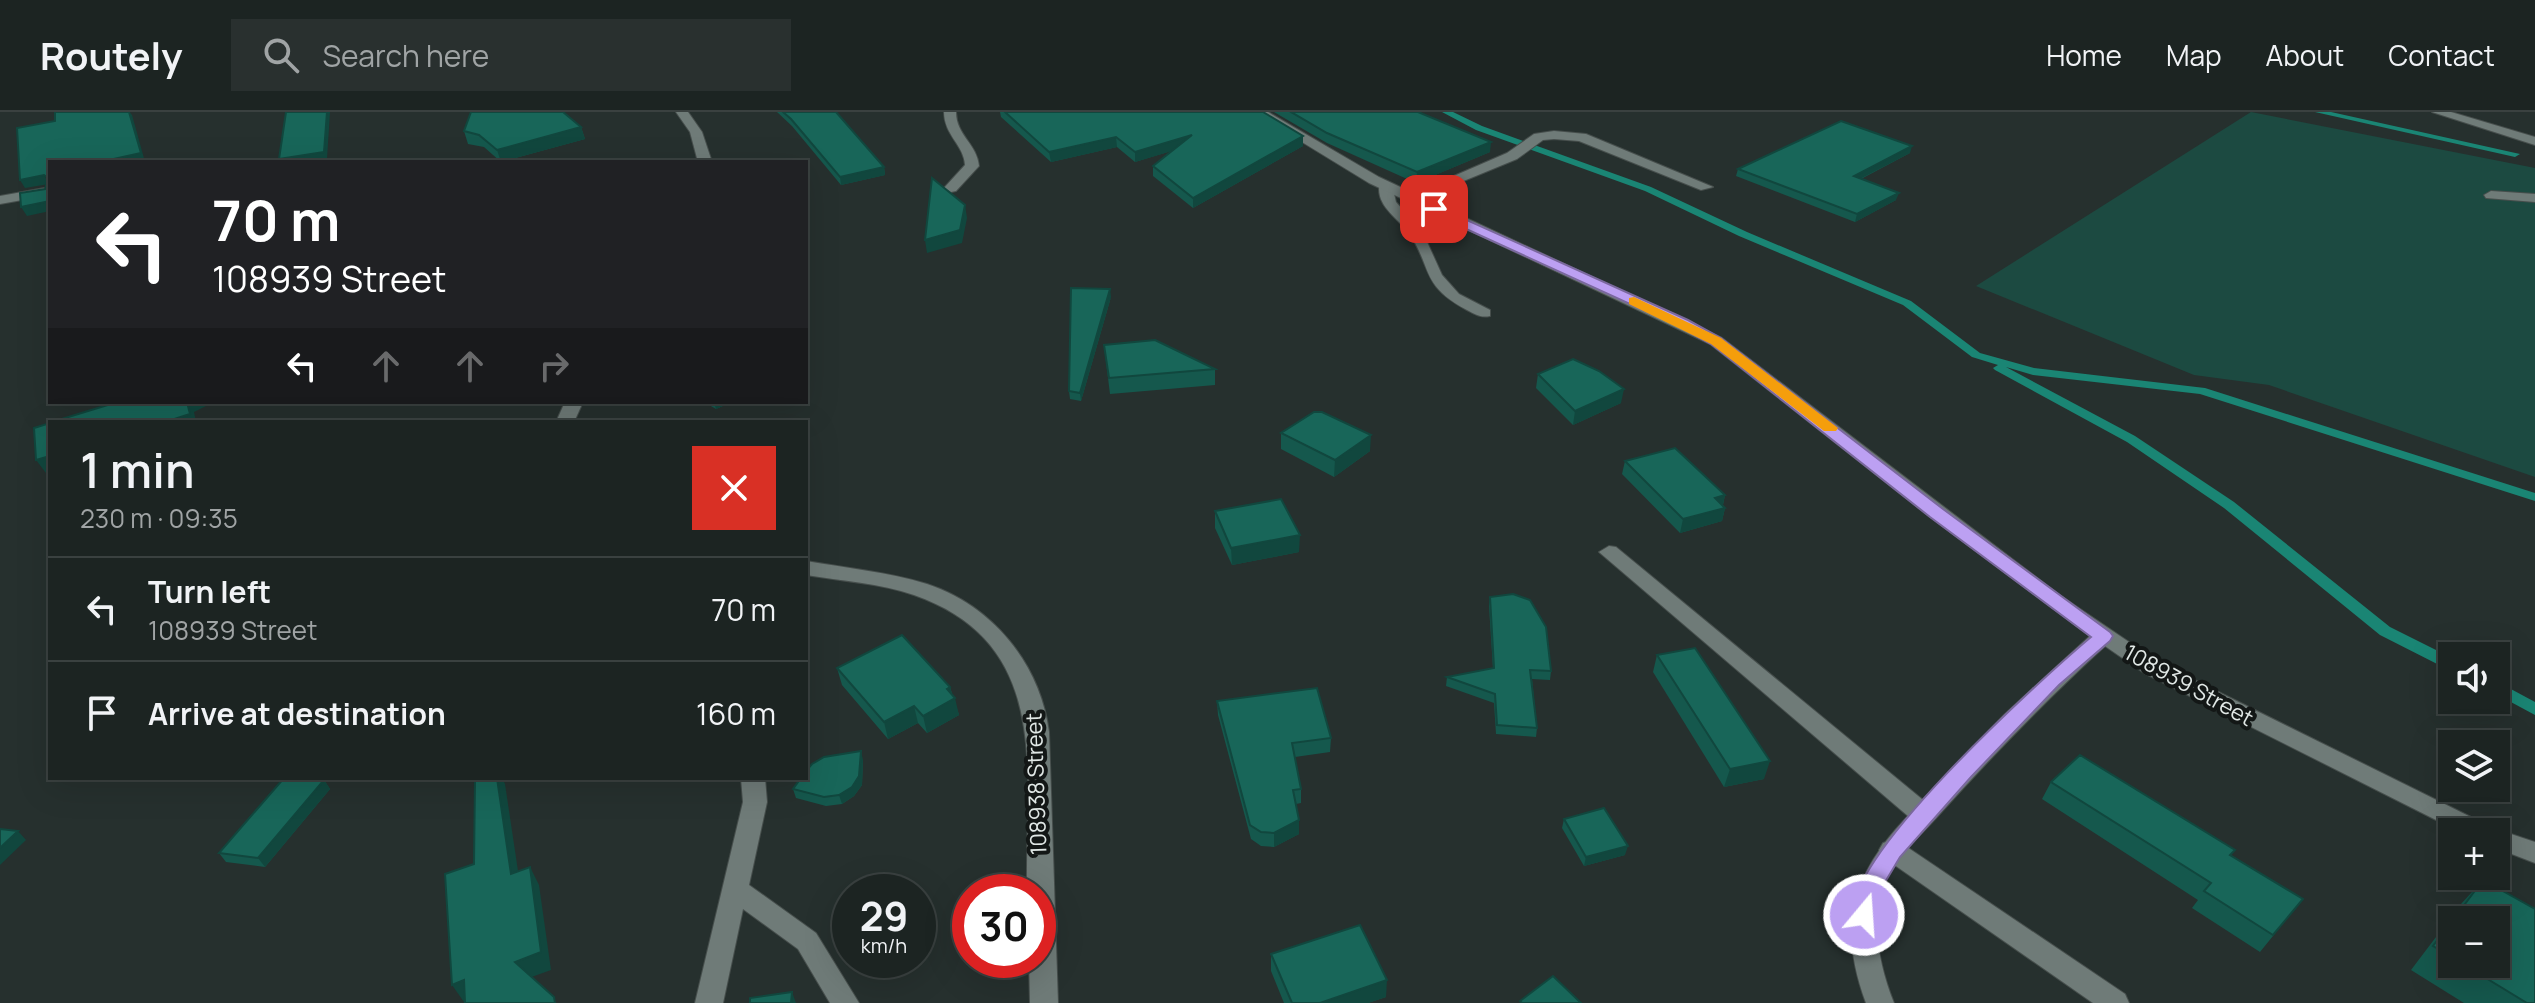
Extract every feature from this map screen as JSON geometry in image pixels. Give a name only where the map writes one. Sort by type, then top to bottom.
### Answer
[{"type":"street","points":[[682,112],[696,132],[704,160]]},
{"type":"street","points":[[950,112],[955,137],[971,153],[972,166],[951,188]]},
{"type":"street","name":"108939 Street","points":[[1259,112],[1309,144],[1410,198],[1716,341],[1937,513],[2103,636],[2152,668],[2454,818]]},
{"type":"street","points":[[2438,112],[2535,141]]},
{"type":"street","points":[[1410,198],[1512,156],[1539,137],[1581,137],[1706,187]]},
{"type":"street","points":[[1385,185],[1389,203],[1416,233],[1435,277],[1454,297],[1484,313]]},
{"type":"street","points":[[0,200],[48,191]]},
{"type":"street","points":[[2491,195],[2535,198]]},
{"type":"street","points":[[1609,552],[1924,815]]},
{"type":"street","name":"108938 Street","points":[[808,568],[921,589],[960,610],[983,627],[1007,650],[1021,671],[1032,700],[1038,765],[1044,1003]]},
{"type":"street","points":[[1880,1003],[1873,988],[1864,915],[1870,887],[1892,850],[2052,680],[2103,636]]},
{"type":"street","points":[[709,1003],[755,802],[753,780]]},
{"type":"street","points":[[2510,843],[2535,853]]},
{"type":"street","points":[[1892,850],[2115,1003]]},
{"type":"street","points":[[734,888],[807,941],[845,1003]]},
{"type":"green space","points":[[2251,112],[2535,168],[2535,477],[2269,385],[2194,375],[1976,286]]},
{"type":"building","points":[[55,112],[129,112],[141,153],[109,160],[48,160],[48,178],[44,175],[20,180],[17,128],[55,121]]},
{"type":"building","points":[[286,112],[327,112],[324,152],[279,159]]},
{"type":"building","points":[[471,112],[563,112],[581,127],[497,150],[479,135],[464,131]]},
{"type":"building","points":[[783,112],[836,112],[884,167],[840,177]]},
{"type":"building","points":[[1005,112],[1263,112],[1303,136],[1193,198],[1153,166],[1192,135],[1135,152],[1116,137],[1049,152]]},
{"type":"building","points":[[1291,112],[1418,112],[1491,142],[1417,172],[1327,133]]},
{"type":"building","points":[[1841,121],[1912,146],[1854,176],[1899,193],[1857,214],[1738,169]]},
{"type":"building","points":[[48,178],[48,201],[21,207],[20,193],[45,189]]},
{"type":"building","points":[[932,178],[965,205],[960,230],[925,240]]},
{"type":"building","points":[[1071,288],[1110,289],[1080,393],[1069,391]]},
{"type":"building","points":[[1155,340],[1215,369],[1109,378],[1104,345]]},
{"type":"building","points":[[1573,359],[1599,371],[1624,389],[1575,411],[1538,374]]},
{"type":"building","points":[[111,404],[188,404],[190,414],[171,420],[59,420]]},
{"type":"building","points":[[1314,412],[1322,412],[1371,435],[1335,460],[1281,433]]},
{"type":"building","points":[[48,424],[48,457],[36,460],[34,428]]},
{"type":"building","points":[[1675,448],[1725,495],[1715,498],[1725,508],[1683,519],[1625,461]]},
{"type":"building","points":[[1281,499],[1300,535],[1231,548],[1215,511]]},
{"type":"building","points":[[1513,594],[1530,600],[1546,627],[1551,671],[1530,670],[1537,728],[1497,725],[1495,694],[1447,677],[1494,668],[1490,597]]},
{"type":"building","points":[[902,635],[950,687],[947,689],[955,698],[923,716],[914,706],[884,722],[837,668]]},
{"type":"building","points":[[1695,648],[1770,761],[1730,769],[1657,655]]},
{"type":"building","points":[[1317,688],[1331,738],[1292,743],[1301,789],[1293,790],[1299,820],[1274,833],[1261,832],[1250,825],[1217,701]]},
{"type":"building","points":[[861,751],[859,776],[852,787],[839,795],[824,797],[793,789],[800,780],[808,780],[808,769],[824,757]]},
{"type":"building","points":[[2080,755],[2235,850],[2230,855],[2303,899],[2273,935],[2204,891],[2211,883],[2051,782]]},
{"type":"building","points":[[282,780],[324,780],[258,858],[219,853]]},
{"type":"building","points":[[475,780],[497,780],[511,874],[530,867],[541,952],[515,962],[554,997],[555,1003],[465,1003],[464,980],[452,985],[445,874],[474,864]]},
{"type":"building","points":[[1604,808],[1628,846],[1586,857],[1564,819]]},
{"type":"building","points":[[0,829],[18,831],[0,848]]},
{"type":"building","points":[[2476,890],[2501,890],[2535,909],[2535,1003],[2527,1003],[2486,978],[2510,978],[2510,906],[2464,906]]},
{"type":"building","points":[[1360,925],[1387,980],[1320,1003],[1292,1003],[1271,954]]},
{"type":"building","points":[[1553,976],[1581,1003],[1520,1001]]},
{"type":"building","points":[[792,992],[791,1003],[750,1003],[750,998]]},
{"type":"waterway","points":[[1446,112],[1479,128],[1648,189],[1743,234],[1907,303],[1976,355],[2033,371],[2201,391],[2535,497]]},
{"type":"waterway","points":[[2319,112],[2515,154]]},
{"type":"waterway","points":[[1999,368],[2131,439],[2229,505],[2385,631],[2438,658]]},
{"type":"waterway","points":[[2510,695],[2535,709]]},
{"type":"slow traffic","points":[[1634,301],[1716,341],[1830,428]]},
{"type":"route","points":[[1434,209],[1716,341],[1937,513],[2103,636],[2052,680],[1963,771],[1892,850],[1870,887],[1864,915]]}]
